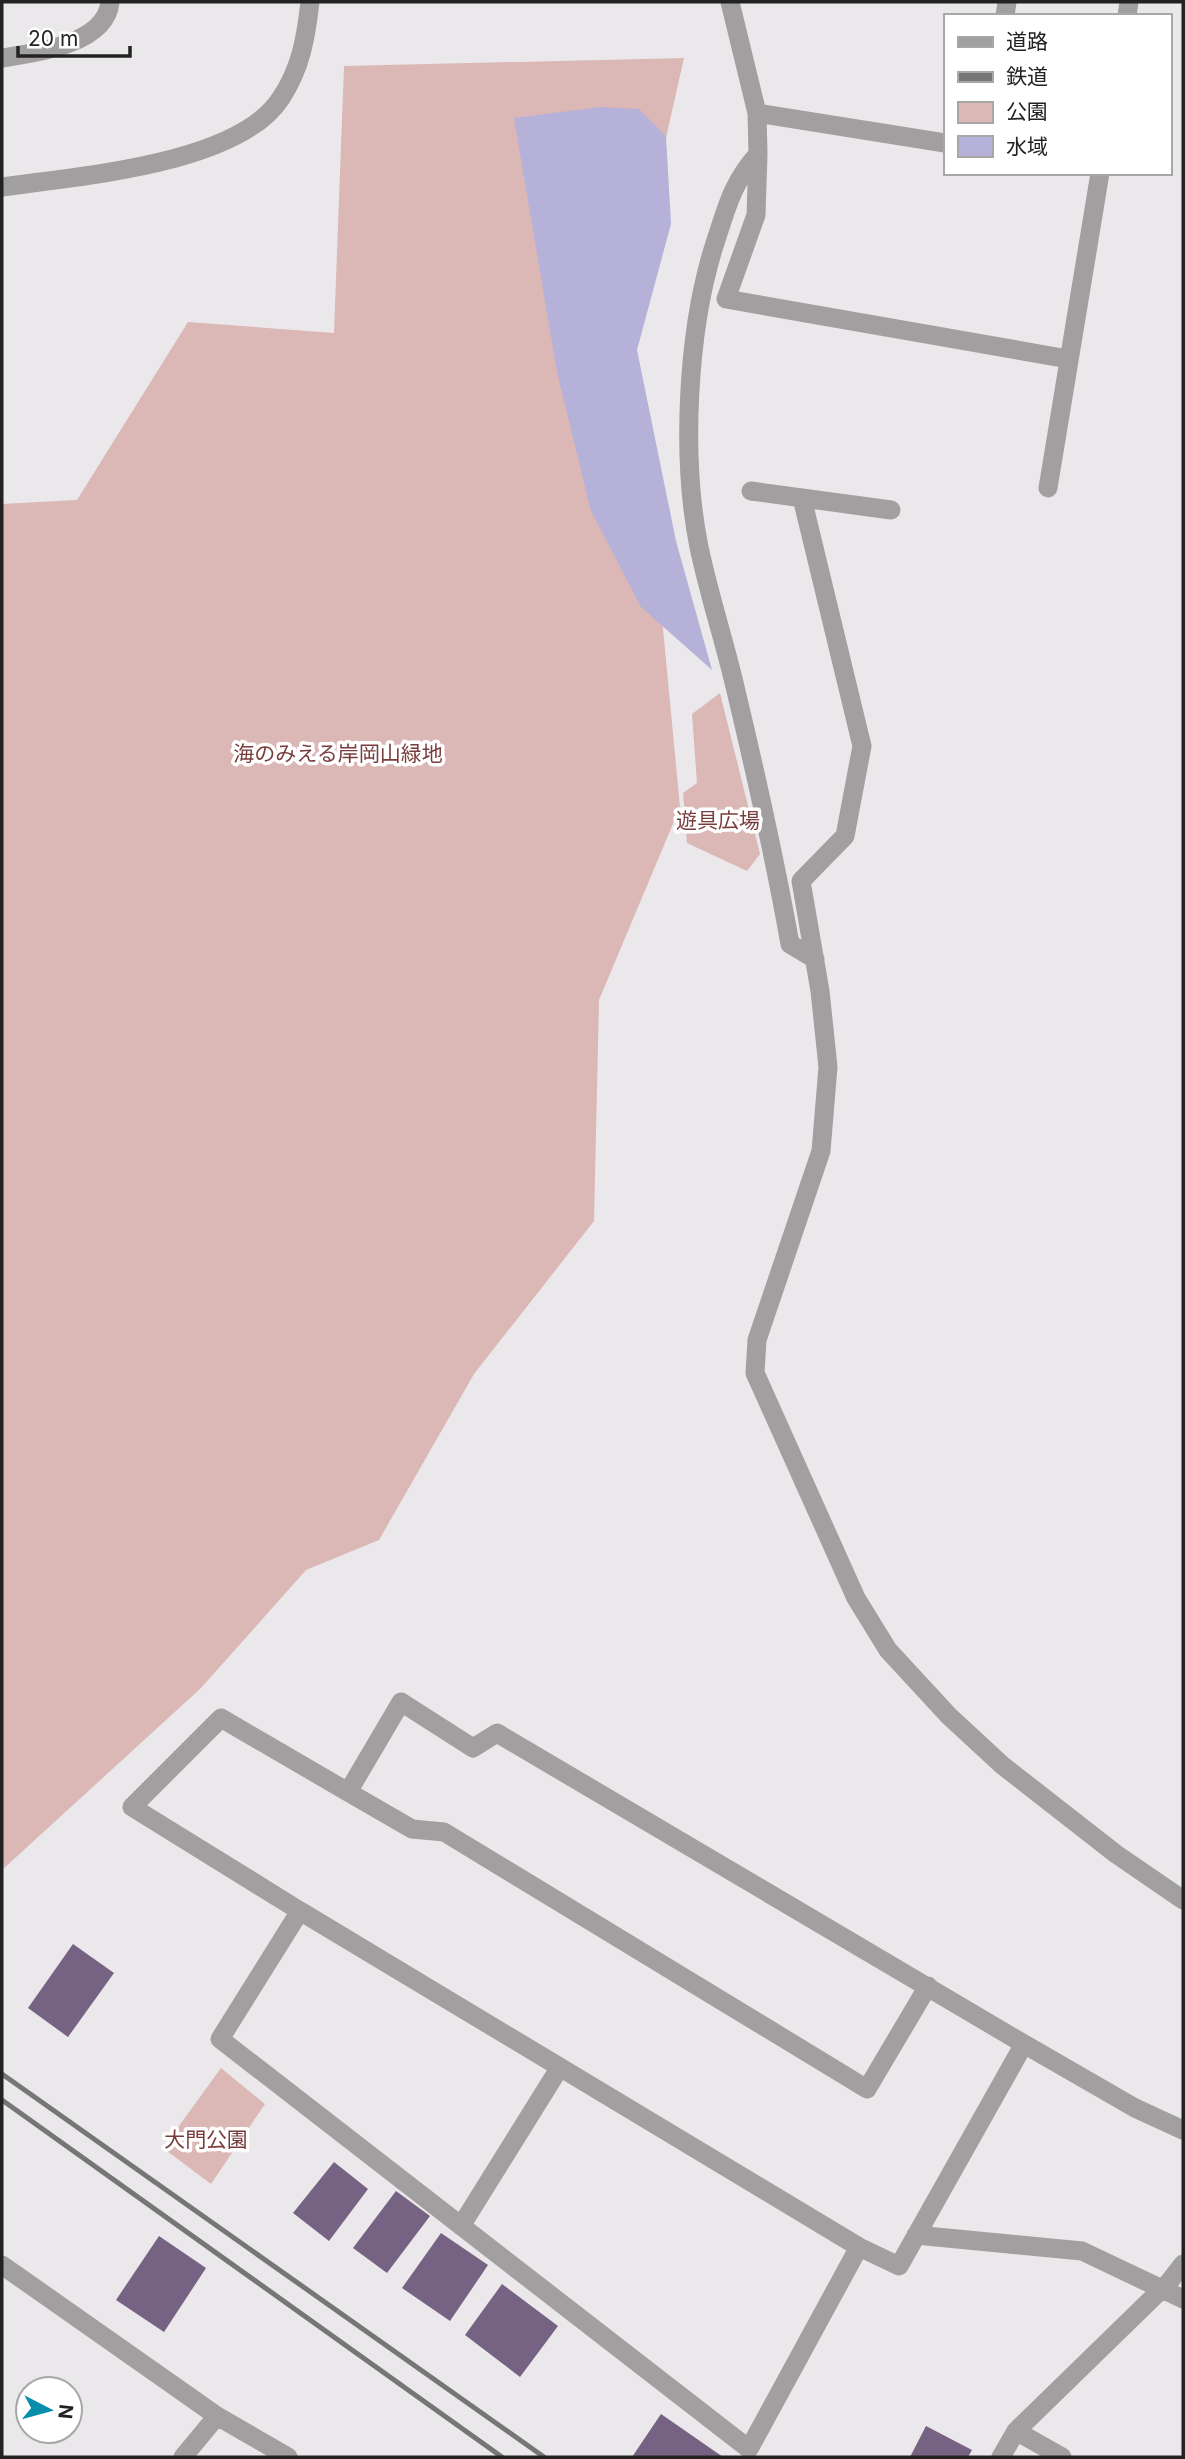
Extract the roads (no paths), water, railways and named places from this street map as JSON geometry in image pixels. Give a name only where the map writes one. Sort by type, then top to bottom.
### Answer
[{"type":"street","points":[[2,58],[74,40],[97,28],[109,11],[110,2]]},
{"type":"street","points":[[2,187],[98,173],[185,155],[216,147],[246,133],[280,101],[298,69],[306,37],[310,2]]},
{"type":"street","points":[[730,2],[757,113],[758,154],[756,215],[726,299],[1068,359]]},
{"type":"street","points":[[757,113],[944,143]]},
{"type":"street","points":[[758,154],[738,176],[712,252],[698,308],[692,375],[692,494],[699,547],[763,803],[790,944],[815,959]]},
{"type":"street","points":[[1048,488],[1100,175]]},
{"type":"street","points":[[751,491],[891,510]]},
{"type":"street","points":[[802,499],[862,746],[845,836],[802,881],[828,1067],[821,1151],[757,1339],[755,1373],[856,1598],[888,1650],[949,1716],[1002,1765],[1116,1854],[1183,1900]]},
{"type":"street","points":[[348,1792],[401,1702],[473,1748],[497,1733],[1024,2044],[1135,2108],[1183,2130]]},
{"type":"street","points":[[928,1986],[867,2089],[444,1832],[412,1829],[221,1718],[132,1807],[859,2247],[899,2266],[1024,2044]]},
{"type":"street","points":[[300,1911],[220,2039],[749,2449],[859,2247]]},
{"type":"street","points":[[461,2226],[560,2067]]},
{"type":"street","points":[[916,2235],[1082,2251],[1183,2300]]},
{"type":"street","points":[[1001,2457],[1016,2431],[1162,2289],[1183,2264]]},
{"type":"street","points":[[2,2265],[218,2416],[288,2457]]},
{"type":"street","points":[[183,2457],[218,2416]]},
{"type":"street","points":[[1016,2431],[1062,2457]]},
{"type":"water","points":[[601,107],[639,109],[666,136],[671,224],[637,350],[676,541],[712,670],[641,607],[591,511],[557,372],[514,118]]},
{"type":"railway","points":[[2,2074],[544,2457]]},
{"type":"railway","points":[[2,2100],[502,2457]]},
{"type":"park label","name":"海のみえる岸岡山緑地","points":[[338,754]]},
{"type":"park label","name":"遊具広場","points":[[718,821]]},
{"type":"park label","name":"大門公園","points":[[206,2140]]}]
